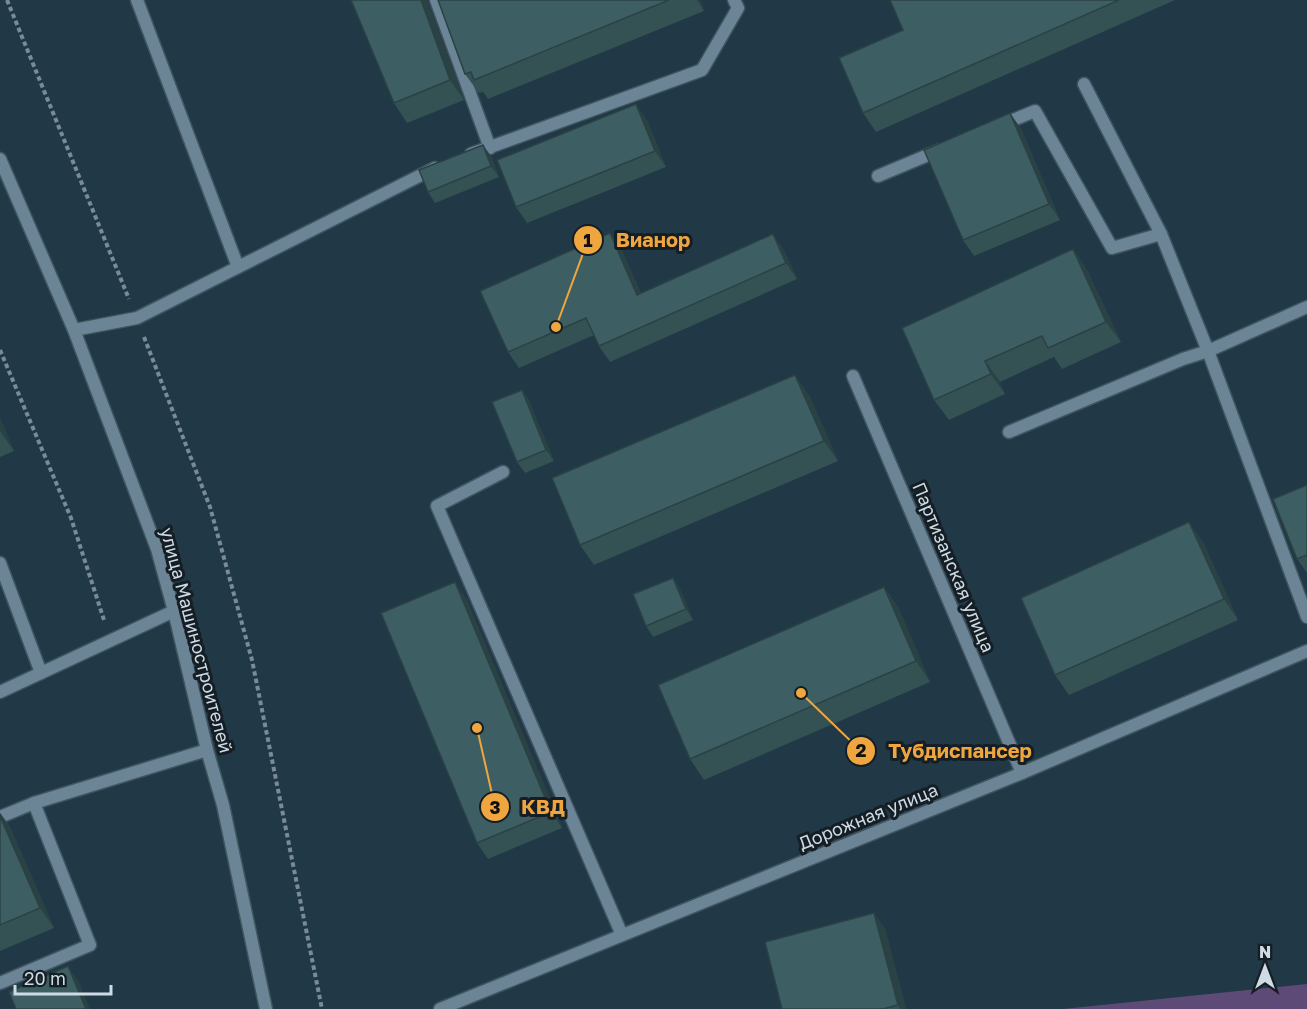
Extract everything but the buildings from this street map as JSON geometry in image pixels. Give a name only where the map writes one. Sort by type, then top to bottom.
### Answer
[{"type":"street","points":[[137,0],[238,267]]},
{"type":"street","points":[[436,0],[490,148]]},
{"type":"street","points":[[74,330],[137,318],[432,169],[702,70],[738,8],[734,0]]},
{"type":"street","points":[[1084,84],[1161,234],[1208,351],[1307,617]]},
{"type":"street","points":[[993,128],[1035,111],[1112,248],[1161,234]]},
{"type":"street","points":[[878,176],[951,146]]},
{"type":"street","name":"улица Машиностроителей","points":[[0,159],[74,330],[157,549],[223,805],[266,1009]]},
{"type":"street","points":[[1009,432],[1208,351],[1307,307]]},
{"type":"street","name":"Партизанская улица","points":[[854,376],[1022,773]]},
{"type":"street","points":[[503,472],[437,506],[622,935]]},
{"type":"street","points":[[0,564],[41,673]]},
{"type":"street","points":[[0,692],[174,611]]},
{"type":"street","name":"Дорожная улица","points":[[440,1009],[1022,773],[1307,651]]},
{"type":"street","points":[[0,817],[34,803],[207,750]]},
{"type":"street","points":[[0,982],[90,945],[34,803]]},
{"type":"path","points":[[7,0],[137,318],[210,507],[252,660],[322,1009]]},
{"type":"path","points":[[0,350],[72,518],[110,640]]},
{"type":"shaded area","points":[[1307,984],[1307,1009],[1063,1009]]},
{"type":"place","name":"Вианор","points":[[556,327]]},
{"type":"place","name":"Тубдиспансер","points":[[801,693]]},
{"type":"place","name":"КВД","points":[[477,728]]}]
